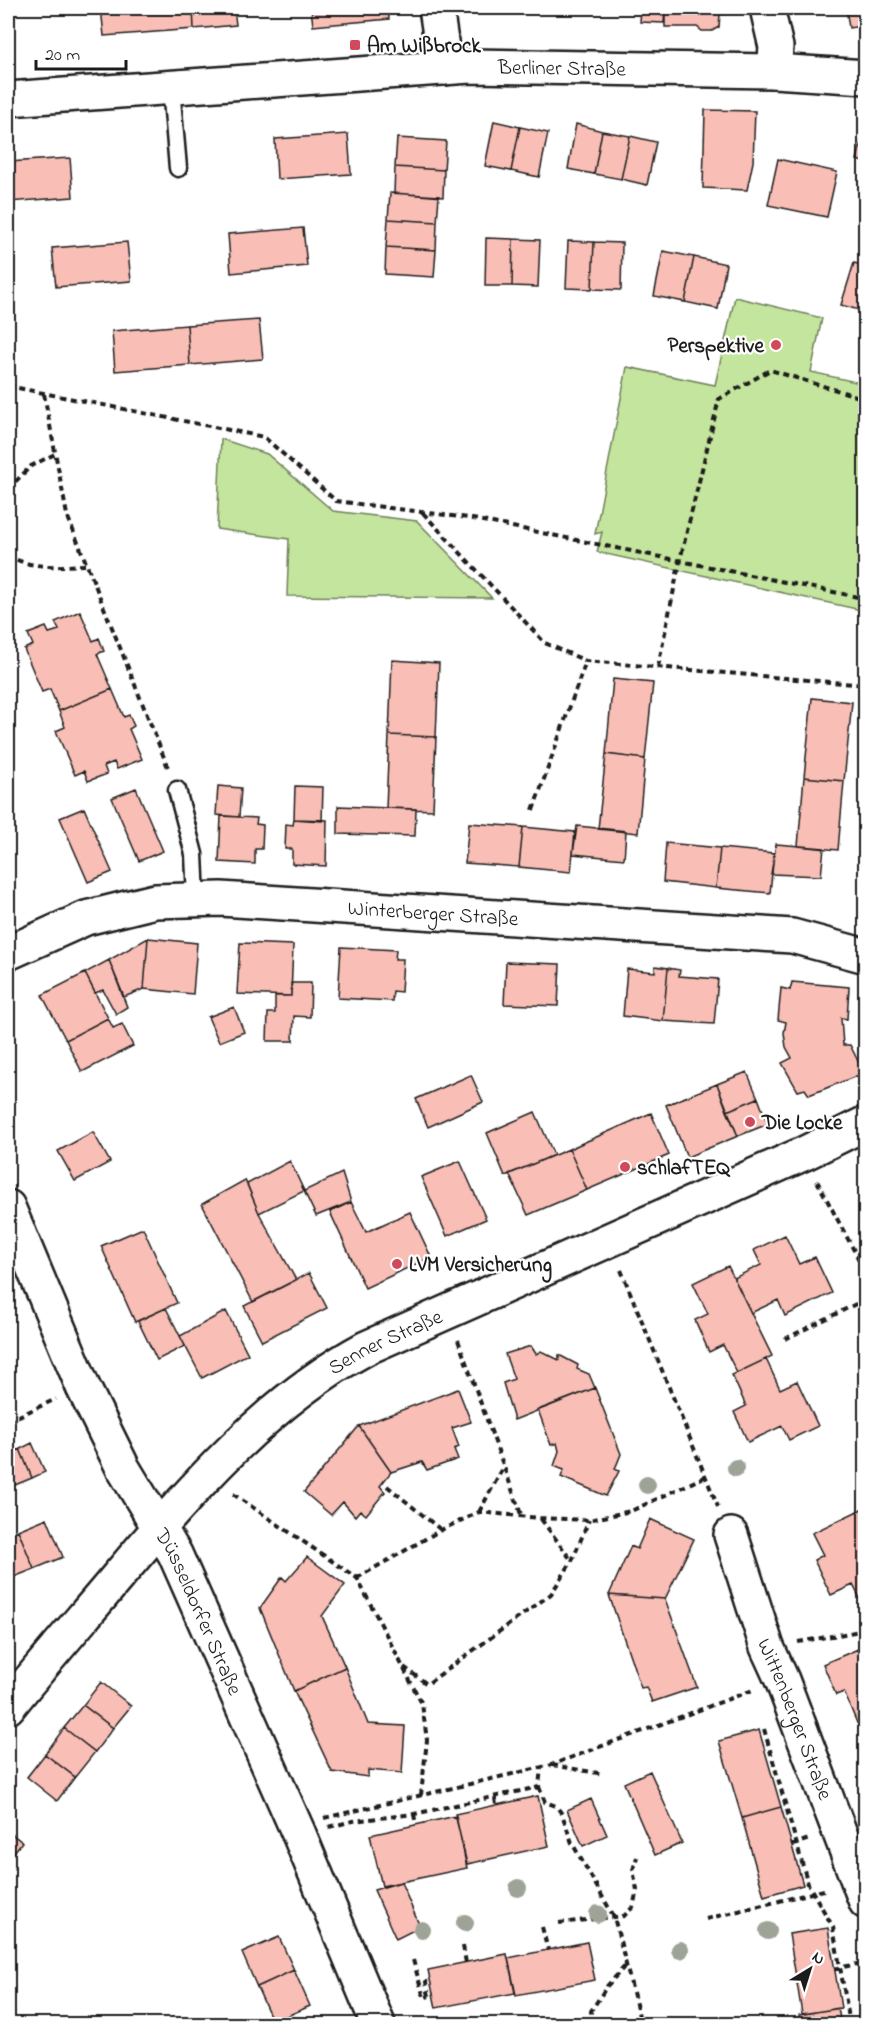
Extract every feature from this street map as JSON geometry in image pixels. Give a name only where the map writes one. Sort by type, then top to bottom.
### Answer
[{"type":"street","points":[[436,8],[445,68]]},
{"type":"street","points":[[767,8],[776,47],[774,71]]},
{"type":"street","name":"Berliner Straße","points":[[8,99],[470,66],[774,71],[866,77]]},
{"type":"street","name":"Winterberger Straße","points":[[8,953],[86,918],[155,901],[221,899],[792,936],[866,956]]},
{"type":"street","name":"Senner Straße","points":[[12,1692],[209,1474],[258,1426],[303,1387],[332,1366],[366,1348],[805,1153],[866,1123]]},
{"type":"street","name":"Düsseldorfer Straße","points":[[8,1207],[83,1387],[123,1468],[175,1554],[299,1834],[378,2025]]},
{"type":"street","name":"Wittenberger Straße","points":[[731,1535],[767,1647],[782,1680],[862,1892]]},
{"type":"lane","points":[[171,88],[178,168]]},
{"type":"lane","points":[[177,790],[195,854],[196,899]]},
{"type":"path","points":[[658,667],[680,560],[719,399],[770,370],[866,399]]},
{"type":"path","points":[[8,386],[264,437],[336,501],[468,518],[866,597]]},
{"type":"path","points":[[44,393],[67,515],[177,790]]},
{"type":"path","points":[[8,489],[31,466],[56,454]]},
{"type":"path","points":[[422,512],[545,643],[586,661],[866,685]]},
{"type":"path","points":[[8,554],[13,559],[46,567],[86,565]]},
{"type":"path","points":[[8,568],[13,559]]},
{"type":"path","points":[[533,810],[586,661]]},
{"type":"path","points":[[813,1172],[866,1273]]},
{"type":"path","points":[[619,1263],[704,1477],[731,1535]]},
{"type":"path","points":[[785,1340],[866,1299]]},
{"type":"path","points":[[456,1335],[522,1517]]},
{"type":"path","points":[[8,1421],[83,1387]]},
{"type":"path","points":[[479,1512],[504,1467]]},
{"type":"path","points":[[357,1578],[441,1530],[479,1512],[522,1517],[589,1520],[632,1511],[704,1477]]},
{"type":"path","points":[[387,1486],[441,1530]]},
{"type":"path","points":[[230,1492],[357,1578],[423,1704],[427,1740],[421,1795]]},
{"type":"path","points":[[540,1518],[572,1561]]},
{"type":"path","points":[[401,1665],[427,1684],[551,1594],[572,1561],[589,1520]]},
{"type":"path","points":[[767,1647],[866,1630]]},
{"type":"path","points":[[337,1815],[551,1765],[782,1680]]},
{"type":"path","points":[[762,1722],[808,1884],[833,1927],[850,2025]]},
{"type":"path","points":[[551,1765],[603,1774]]},
{"type":"path","points":[[541,1767],[539,1787],[545,1802],[556,1806],[562,1814],[572,1843],[614,1917],[641,2025]]},
{"type":"path","points":[[340,1825],[353,1821],[414,1814],[539,1787]]},
{"type":"path","points":[[495,1798],[496,1805]]},
{"type":"path","points":[[414,1814],[416,1825]]},
{"type":"path","points":[[559,1923],[624,1916],[633,1907],[637,1890],[633,1870],[637,1857]]},
{"type":"path","points":[[706,1919],[813,1893],[862,1892]]},
{"type":"path","points":[[542,1927],[548,1950]]},
{"type":"path","points":[[463,1946],[466,1963]]},
{"type":"path","points":[[412,1960],[424,1998],[429,1996],[426,1982],[430,1982]]},
{"type":"path","points":[[834,1969],[866,1962]]},
{"type":"path","points":[[591,2025],[591,2011],[607,1986],[626,1964]]},
{"type":"green space","points":[[735,297],[822,318],[811,372],[865,384],[865,609],[861,610],[597,552],[602,532],[595,534],[627,367],[715,385]]},
{"type":"green space","points":[[221,439],[267,454],[333,511],[417,521],[492,598],[287,596],[289,539],[217,529]]},
{"type":"building","points":[[101,8],[193,8],[194,29],[104,36]]},
{"type":"building","points":[[193,8],[234,8],[236,25],[194,29]]},
{"type":"building","points":[[311,8],[388,8],[389,19],[313,26]]},
{"type":"building","points":[[641,8],[665,8],[664,23],[640,22]]},
{"type":"building","points":[[665,8],[726,8],[726,14],[720,14],[719,27],[712,31],[702,31],[697,27],[665,27]]},
{"type":"building","points":[[846,8],[866,8],[866,25],[849,28]]},
{"type":"building","points":[[705,110],[755,111],[753,162],[747,190],[703,188]]},
{"type":"building","points":[[494,121],[520,127],[511,171],[485,166]]},
{"type":"building","points":[[576,124],[602,131],[594,174],[568,169]]},
{"type":"building","points":[[520,127],[548,133],[539,177],[511,171]]},
{"type":"building","points":[[602,131],[630,136],[621,179],[594,174]]},
{"type":"building","points":[[348,134],[351,174],[277,179],[275,139]]},
{"type":"building","points":[[863,134],[866,135],[866,163],[857,160]]},
{"type":"building","points":[[630,136],[656,142],[647,185],[621,179]]},
{"type":"building","points":[[397,138],[446,141],[444,170],[395,167]]},
{"type":"building","points":[[70,158],[73,197],[8,202],[8,162]]},
{"type":"building","points":[[778,159],[837,172],[827,217],[768,205]]},
{"type":"building","points":[[395,167],[444,170],[443,197],[394,193]]},
{"type":"building","points":[[390,193],[439,196],[437,222],[388,219]]},
{"type":"building","points":[[388,219],[437,222],[436,250],[386,247]]},
{"type":"building","points":[[303,228],[307,266],[231,273],[228,234]]},
{"type":"building","points":[[486,238],[513,239],[512,286],[485,286]]},
{"type":"building","points":[[513,239],[540,240],[538,287],[512,286]]},
{"type":"building","points":[[568,241],[594,242],[592,289],[566,288]]},
{"type":"building","points":[[127,242],[131,281],[56,287],[52,248]]},
{"type":"building","points":[[594,242],[622,243],[621,290],[592,289]]},
{"type":"building","points":[[386,247],[436,250],[434,277],[385,274]]},
{"type":"building","points":[[663,251],[694,257],[685,302],[654,296]]},
{"type":"building","points":[[694,257],[726,264],[718,309],[685,302]]},
{"type":"building","points":[[854,263],[866,266],[866,312],[841,305]]},
{"type":"building","points":[[259,320],[263,359],[190,365],[187,325]]},
{"type":"building","points":[[187,325],[190,365],[115,371],[112,331]]},
{"type":"building","points":[[80,611],[93,641],[99,638],[104,651],[97,654],[112,689],[59,711],[50,689],[42,692],[24,649],[33,645],[28,634],[46,627],[49,633],[59,630],[55,622]]},
{"type":"building","points":[[392,660],[439,663],[436,737],[389,735]]},
{"type":"building","points":[[613,679],[653,683],[645,759],[606,754]]},
{"type":"building","points":[[112,689],[124,717],[129,715],[134,726],[129,729],[142,759],[117,769],[114,762],[104,766],[107,774],[88,781],[84,771],[75,775],[56,731],[65,727],[59,711]]},
{"type":"building","points":[[812,698],[852,702],[844,781],[804,777]]},
{"type":"building","points":[[389,735],[436,737],[433,810],[386,808]]},
{"type":"building","points":[[606,754],[645,759],[638,833],[598,829]]},
{"type":"building","points":[[804,777],[844,781],[838,850],[798,846]]},
{"type":"building","points":[[218,786],[241,788],[239,817],[216,815]]},
{"type":"building","points":[[295,786],[323,787],[322,821],[294,819]]},
{"type":"building","points":[[136,788],[163,851],[139,861],[112,798]]},
{"type":"building","points":[[338,806],[416,809],[415,836],[338,834]]},
{"type":"building","points":[[84,808],[112,872],[88,882],[60,818]]},
{"type":"building","points":[[221,816],[257,818],[256,824],[263,825],[262,849],[255,849],[255,864],[219,862]]},
{"type":"building","points":[[294,819],[327,820],[326,866],[292,864],[292,849],[285,849],[286,824],[293,825]]},
{"type":"building","points":[[469,823],[523,827],[519,867],[465,863]]},
{"type":"building","points":[[577,826],[626,831],[624,859],[573,854]]},
{"type":"building","points":[[523,827],[575,832],[571,872],[519,867]]},
{"type":"building","points":[[666,843],[720,848],[716,888],[663,882]]},
{"type":"building","points":[[776,844],[824,848],[821,876],[771,874]]},
{"type":"building","points":[[720,848],[774,853],[770,893],[716,888]]},
{"type":"building","points":[[148,938],[197,943],[193,994],[144,989]]},
{"type":"building","points":[[148,938],[144,989],[124,997],[109,960]]},
{"type":"building","points":[[240,943],[293,945],[291,996],[237,994]]},
{"type":"building","points":[[341,947],[396,950],[395,959],[403,959],[401,992],[393,991],[392,1001],[338,998]]},
{"type":"building","points":[[109,960],[127,1007],[116,1014],[103,990],[95,993],[85,973]]},
{"type":"building","points":[[506,962],[560,964],[558,1006],[504,1004]]},
{"type":"building","points":[[655,966],[668,968],[663,1021],[623,1016],[627,969],[655,972]]},
{"type":"building","points":[[668,968],[680,970],[679,976],[718,979],[714,1024],[663,1021]]},
{"type":"building","points":[[85,973],[108,1018],[66,1040],[42,995]]},
{"type":"building","points":[[792,982],[849,987],[847,1019],[841,1018],[843,1045],[850,1045],[864,1073],[809,1095],[805,1089],[798,1091],[782,1063],[792,1058],[786,1047],[784,1033],[786,1022],[778,1020],[781,988],[790,990]]},
{"type":"building","points":[[291,983],[311,983],[310,1017],[294,1016],[293,1041],[267,1041],[268,1013],[275,1013],[275,996],[291,996]]},
{"type":"building","points":[[234,1007],[244,1032],[219,1042],[208,1017]]},
{"type":"building","points":[[108,1018],[113,1028],[122,1024],[133,1046],[82,1072],[66,1040]]},
{"type":"building","points":[[747,1072],[758,1098],[727,1111],[717,1084]]},
{"type":"building","points":[[471,1075],[483,1102],[428,1127],[416,1099]]},
{"type":"building","points":[[717,1084],[738,1136],[687,1157],[666,1105]]},
{"type":"building","points":[[758,1098],[768,1124],[738,1136],[727,1111]]},
{"type":"building","points":[[535,1112],[554,1155],[505,1176],[487,1133]]},
{"type":"building","points":[[651,1113],[669,1155],[587,1190],[569,1149]]},
{"type":"building","points":[[93,1132],[110,1162],[75,1181],[58,1151]]},
{"type":"building","points":[[569,1149],[587,1190],[528,1215],[509,1174]]},
{"type":"building","points":[[290,1161],[304,1191],[259,1213],[247,1184]]},
{"type":"building","points":[[460,1161],[486,1219],[447,1236],[421,1177]]},
{"type":"building","points":[[342,1173],[351,1202],[316,1216],[304,1191]]},
{"type":"building","points":[[245,1180],[259,1213],[296,1280],[253,1302],[202,1204]]},
{"type":"building","points":[[351,1202],[366,1232],[410,1212],[431,1257],[365,1288],[330,1212]]},
{"type":"building","points":[[143,1228],[177,1303],[135,1322],[101,1246]]},
{"type":"building","points":[[785,1235],[799,1264],[815,1257],[832,1293],[785,1316],[778,1300],[751,1313],[734,1278],[761,1265],[754,1250]]},
{"type":"building","points":[[728,1266],[772,1356],[737,1373],[723,1345],[709,1352],[695,1320],[708,1314],[693,1283]]},
{"type":"building","points":[[309,1273],[327,1308],[262,1341],[244,1306]]},
{"type":"building","points":[[166,1308],[185,1346],[157,1360],[138,1321]]},
{"type":"building","points":[[226,1311],[248,1354],[202,1378],[180,1336]]},
{"type":"building","points":[[531,1346],[536,1354],[541,1351],[559,1360],[559,1355],[578,1365],[577,1369],[589,1374],[595,1388],[514,1420],[503,1383],[514,1379],[505,1354]]},
{"type":"building","points":[[766,1359],[780,1389],[797,1381],[818,1426],[789,1440],[782,1426],[748,1442],[734,1412],[746,1406],[732,1375]]},
{"type":"building","points":[[595,1388],[621,1454],[615,1469],[619,1471],[606,1496],[561,1477],[564,1470],[554,1466],[559,1451],[557,1443],[551,1445],[538,1410]]},
{"type":"building","points":[[458,1389],[471,1422],[452,1428],[459,1447],[454,1449],[458,1459],[427,1470],[422,1462],[391,1472],[359,1426]]},
{"type":"building","points":[[359,1426],[391,1472],[380,1486],[385,1492],[366,1515],[360,1510],[355,1516],[343,1502],[331,1515],[304,1492]]},
{"type":"building","points":[[32,1443],[45,1472],[32,1478],[20,1449]]},
{"type":"building","points":[[20,1449],[32,1478],[15,1485],[8,1467],[8,1455]]},
{"type":"building","points":[[866,1507],[866,1610],[853,1585],[831,1595],[814,1560],[823,1555],[812,1533]]},
{"type":"building","points":[[47,1518],[63,1557],[34,1569],[18,1530]]},
{"type":"building","points":[[650,1519],[694,1539],[665,1599],[609,1595],[631,1546],[637,1549]]},
{"type":"building","points":[[18,1530],[34,1569],[9,1579],[8,1535]]},
{"type":"building","points":[[307,1557],[345,1585],[322,1616],[345,1667],[294,1691],[260,1608],[282,1577],[286,1581]]},
{"type":"building","points":[[609,1595],[665,1599],[697,1687],[652,1702],[646,1687],[641,1688]]},
{"type":"building","points":[[858,1649],[866,1664],[866,1720],[857,1723],[844,1692],[836,1695],[823,1664]]},
{"type":"building","points":[[345,1667],[368,1724],[405,1726],[402,1773],[368,1770],[368,1777],[332,1772],[294,1691]]},
{"type":"building","points":[[101,1682],[131,1706],[113,1728],[83,1705]]},
{"type":"building","points":[[83,1705],[113,1728],[95,1752],[64,1728]]},
{"type":"building","points":[[64,1728],[95,1752],[75,1777],[45,1754]]},
{"type":"building","points":[[759,1730],[781,1807],[742,1818],[719,1741]]},
{"type":"building","points":[[45,1754],[75,1777],[57,1801],[27,1777]]},
{"type":"building","points":[[650,1771],[682,1843],[655,1855],[624,1783]]},
{"type":"building","points":[[538,1796],[549,1846],[467,1864],[455,1814]]},
{"type":"building","points":[[591,1799],[607,1835],[583,1846],[567,1810]]},
{"type":"building","points":[[781,1807],[803,1885],[764,1896],[742,1818]]},
{"type":"building","points":[[456,1816],[467,1868],[382,1886],[370,1835]]},
{"type":"building","points":[[8,1831],[22,1842],[8,1860]]},
{"type":"building","points":[[401,1882],[420,1927],[396,1939],[374,1890]]},
{"type":"building","points":[[828,1928],[841,2008],[802,2014],[789,1934]]},
{"type":"building","points":[[279,1937],[294,1970],[257,1987],[242,1953]]},
{"type":"building","points":[[587,1942],[595,1980],[516,1995],[508,1958]]},
{"type":"building","points":[[507,1954],[515,1993],[436,2008],[428,1970]]},
{"type":"building","points":[[294,1970],[310,2006],[273,2022],[257,1987]]},
{"type":"building","points":[[838,2008],[841,2024],[800,2024],[799,2015]]},
{"type":"place","name":"Am Wißbrock","points":[[355,45]]},
{"type":"place","name":"Perspektive","points":[[776,345]]},
{"type":"place","name":"Die Locke","points":[[750,1122]]},
{"type":"place","name":"schlafTEQ","points":[[625,1167]]},
{"type":"place","name":"LVM Versicherung","points":[[397,1264]]}]
